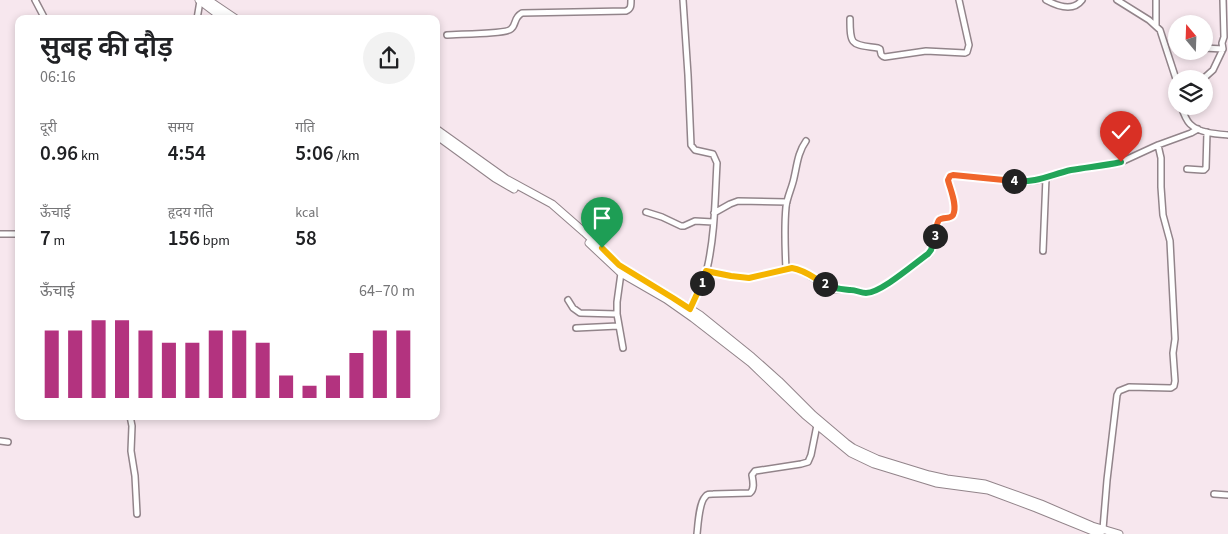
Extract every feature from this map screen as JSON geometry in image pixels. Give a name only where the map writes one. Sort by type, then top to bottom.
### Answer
[{"type":"street","points":[[35,0],[43,15]]},
{"type":"street","points":[[208,0],[230,15]]},
{"type":"street","points":[[447,35],[509,31],[513,28],[516,18],[522,12],[626,11],[631,6],[631,0]]},
{"type":"street","points":[[683,0],[690,141],[695,150],[713,154],[717,164],[710,254],[706,271],[690,309]]},
{"type":"street","points":[[850,19],[852,40],[858,45],[880,49],[882,57],[926,51],[964,53],[967,52],[969,45],[959,0]]},
{"type":"street","points":[[1046,0],[1060,6],[1071,7],[1078,5],[1082,0]]},
{"type":"street","points":[[1156,0],[1156,25]]},
{"type":"street","points":[[1213,70],[1223,49],[1223,0]]},
{"type":"street","points":[[197,15],[200,1],[219,15]]},
{"type":"street","points":[[1119,1],[1156,25],[1160,30],[1173,70]]},
{"type":"street","points":[[1213,48],[1223,49]]},
{"type":"street","points":[[1186,115],[1190,124],[1198,129],[1228,136]]},
{"type":"street","points":[[706,271],[749,278],[786,269],[799,269],[832,288],[866,293],[874,291],[893,280],[931,250],[937,223],[941,218],[952,216],[954,198],[948,180],[950,176],[1024,182],[1046,178],[1068,171],[1121,162],[1198,129]]},
{"type":"street","points":[[440,132],[506,179],[552,204],[619,265],[690,309],[752,357],[846,443],[863,454],[929,475],[986,484],[1041,504],[1092,526],[1101,532]]},
{"type":"street","points":[[1187,169],[1202,170],[1206,168],[1206,132]]},
{"type":"street","points":[[440,138],[495,178],[548,207],[621,273],[666,299],[693,318],[742,356],[817,425],[851,453],[874,464],[910,475],[944,484],[988,490],[1101,532],[1120,534]]},
{"type":"street","points":[[786,269],[785,232],[787,202],[800,151],[806,141]]},
{"type":"street","points":[[1101,532],[1119,392],[1129,387],[1171,388],[1174,386],[1175,381],[1170,241],[1164,215],[1161,187],[1161,158],[1158,145]]},
{"type":"street","points":[[1042,250],[1046,178]]},
{"type":"street","points":[[714,213],[738,201],[787,202]]},
{"type":"street","points":[[646,212],[681,226],[695,221],[713,222]]},
{"type":"street","points":[[0,234],[15,234]]},
{"type":"street","points":[[621,273],[617,314],[623,348]]},
{"type":"street","points":[[568,300],[573,308],[580,313],[617,314]]},
{"type":"street","points":[[576,328],[618,326]]},
{"type":"street","points":[[131,420],[131,451],[137,514]]},
{"type":"street","points":[[698,534],[701,506],[708,494],[750,493],[753,491],[752,475],[755,471],[808,462],[817,425]]},
{"type":"street","points":[[0,441],[8,442]]},
{"type":"street","points":[[1214,494],[1228,495]]},
{"type":"route","points":[[602,248],[626,270],[690,309],[706,271],[749,278],[792,268],[799,269],[832,288],[866,293],[874,291],[893,280],[931,250],[937,223],[941,218],[952,216],[954,198],[948,180],[950,176],[1024,182],[1068,171],[1121,162]]}]
